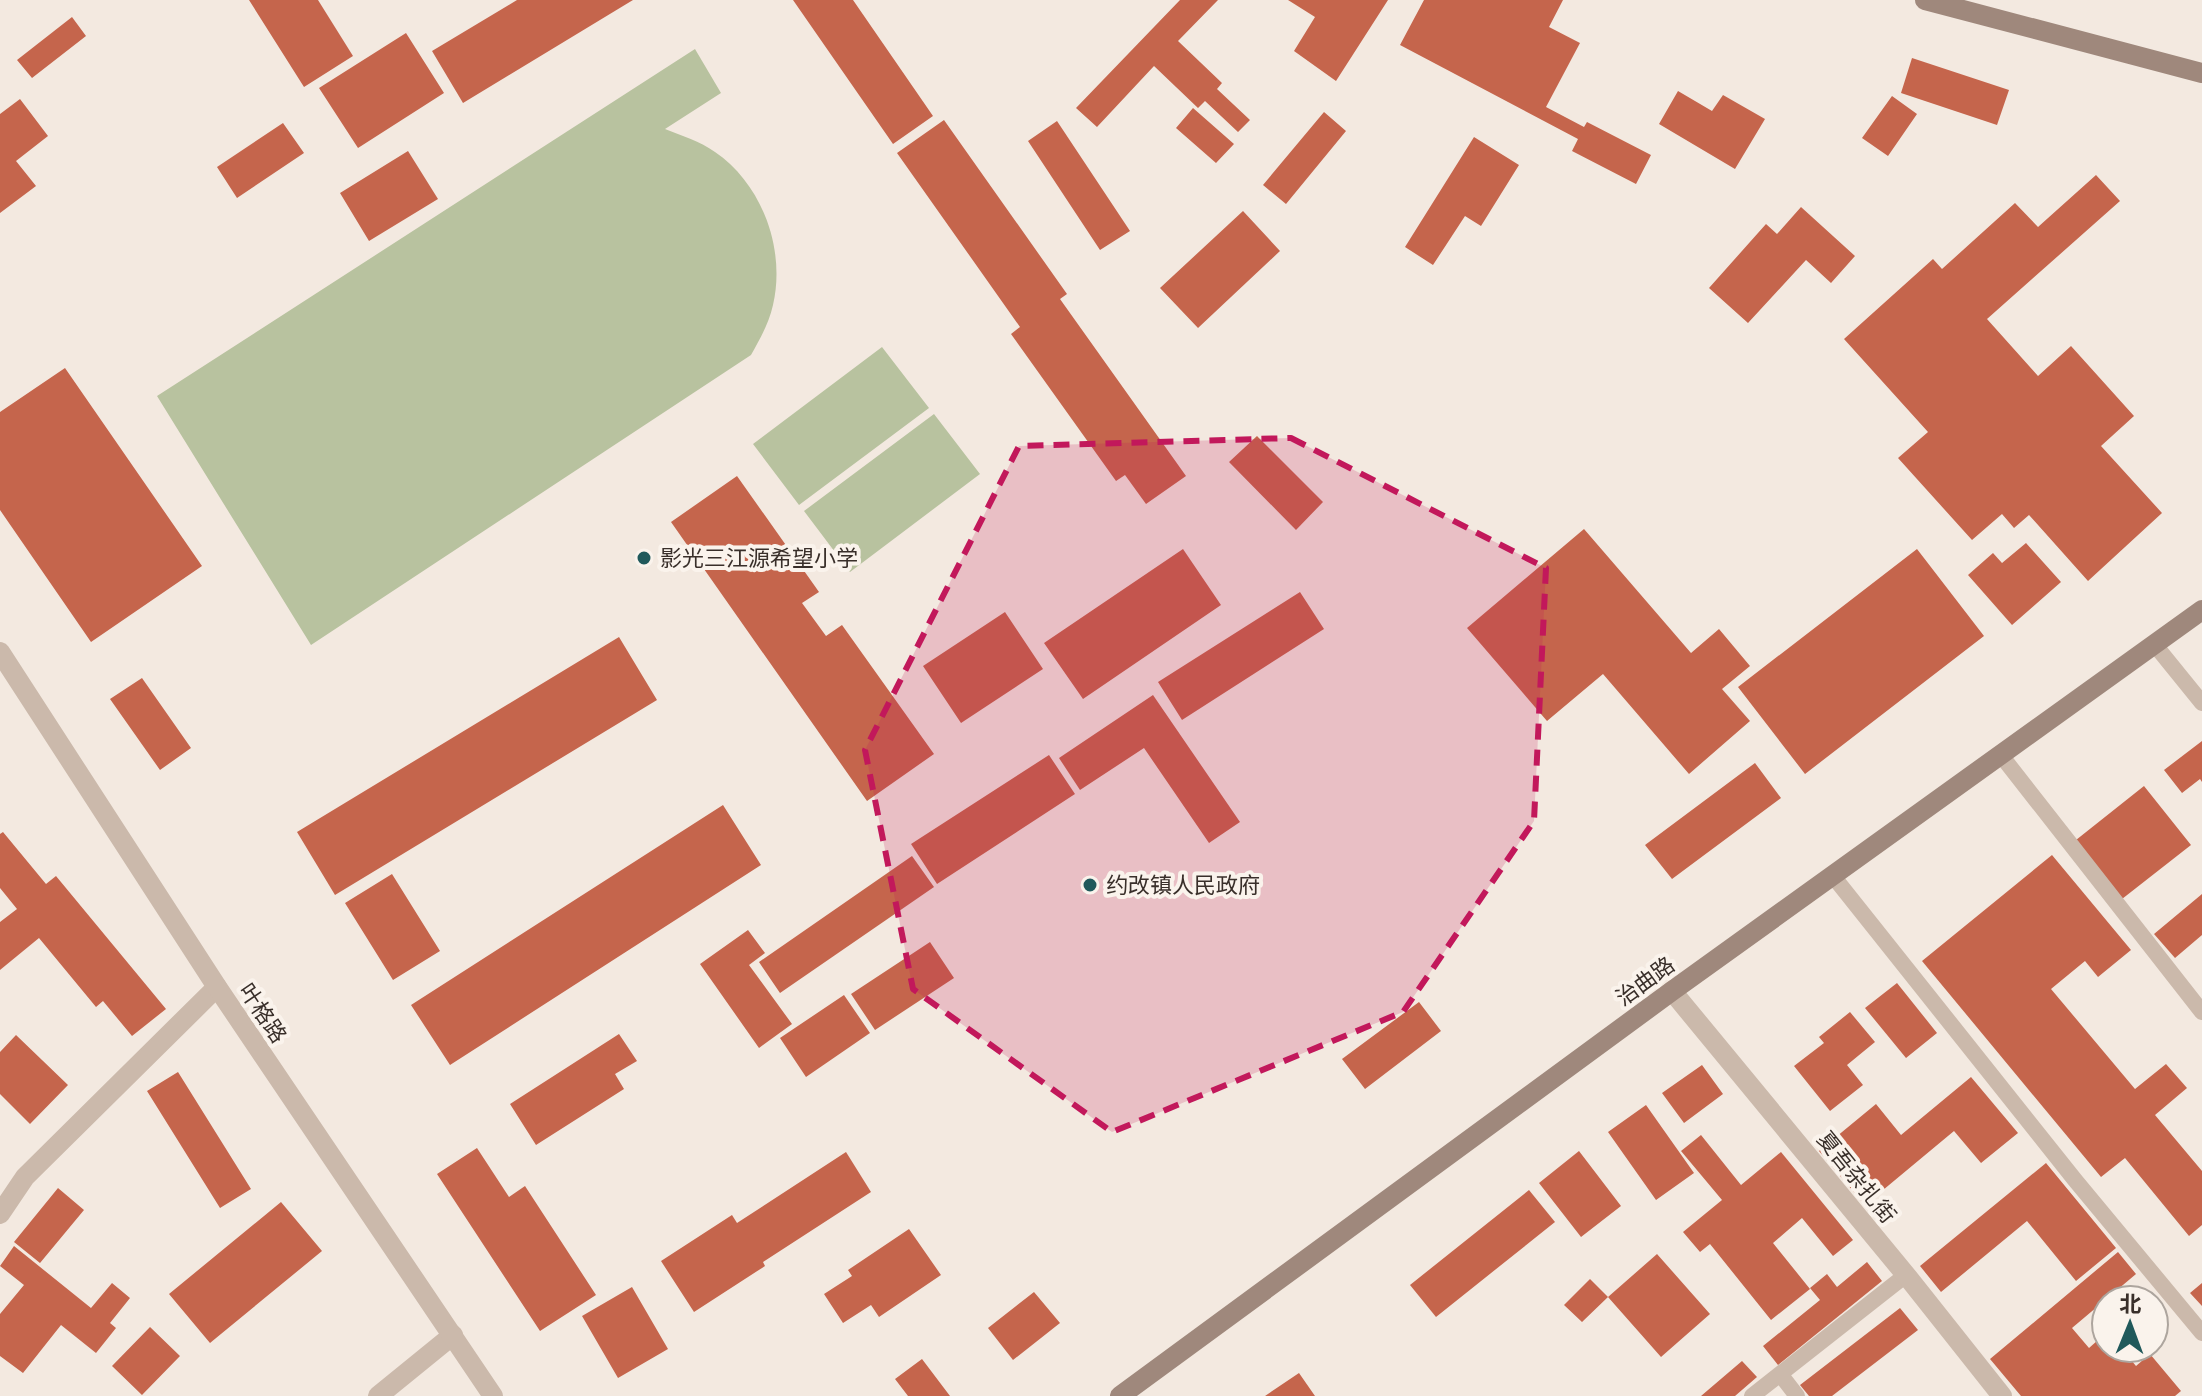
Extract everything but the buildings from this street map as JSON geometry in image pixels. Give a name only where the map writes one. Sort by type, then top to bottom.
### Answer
[{"type":"main road","points":[[1925,0],[2202,73]]},
{"type":"main road","name":"治曲路","points":[[1120,1396],[1672,991],[2202,610]]},
{"type":"street","name":"叶格路","points":[[0,652],[217,987],[493,1396]]},
{"type":"street","points":[[0,1214],[25,1177],[217,987]]},
{"type":"street","name":"夏吾杂扎街","points":[[1672,991],[2002,1396]]},
{"type":"street","points":[[378,1396],[453,1335]]},
{"type":"lane","points":[[2155,645],[2202,703]]},
{"type":"lane","points":[[2000,754],[2202,1012]]},
{"type":"lane","points":[[1833,876],[2075,1180],[2202,1333]]},
{"type":"lane","points":[[1752,1396],[1906,1275]]},
{"type":"lane","points":[[1780,1374],[1797,1396]]},
{"type":"highlighted area","points":[[1291,438],[1546,568],[1534,821],[1403,1012],[1112,1132],[913,989],[865,750],[1019,446]]},
{"type":"green space","points":[[695,49],[721,93],[665,129],[703,145],[732,165],[746,182],[766,220],[773,240],[776,284],[769,318],[751,355],[311,645],[157,396]]},
{"type":"green space","points":[[882,347],[929,408],[799,505],[753,444]]},
{"type":"green space","points":[[934,414],[980,474],[850,572],[804,511]]},
{"type":"place","name":"影光三江源希望小学","points":[[644,558]]},
{"type":"place","name":"约改镇人民政府","points":[[1090,885]]}]
